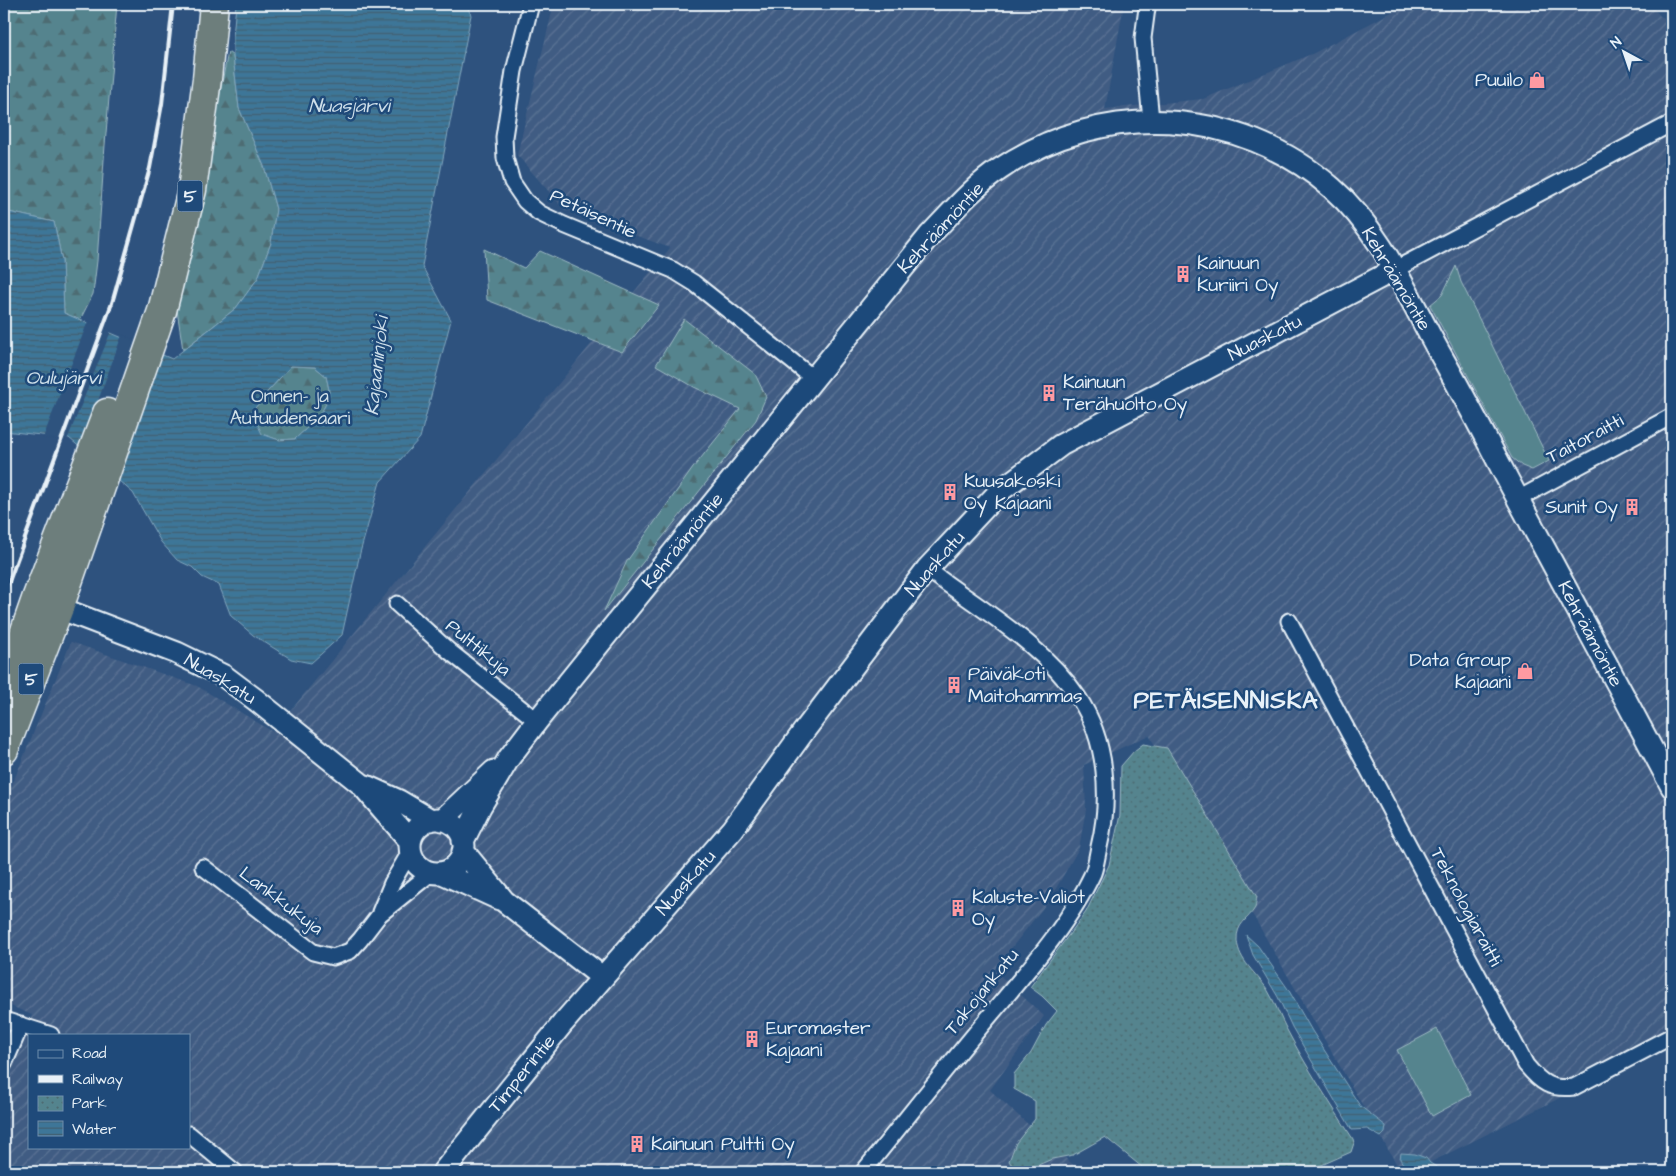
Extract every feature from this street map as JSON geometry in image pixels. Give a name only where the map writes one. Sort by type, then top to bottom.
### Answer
[{"type":"highway","name":"5","points":[[4,750],[48,603],[154,308],[207,79],[214,4]]},
{"type":"highway","name":"5","points":[[4,691],[48,603]]},
{"type":"street","name":"Petäisentie","points":[[531,4],[514,71],[504,137],[505,158],[512,182],[525,201],[540,213],[564,225],[672,270],[694,283],[813,378]]},
{"type":"street","points":[[1149,4],[1143,38],[1151,120]]},
{"type":"street","name":"Kehräämöntie","points":[[463,846],[480,808],[509,758],[537,721],[929,236],[978,185],[999,169],[1026,153],[1075,133],[1115,124],[1151,120],[1196,124],[1247,137],[1296,161],[1332,188],[1377,239],[1474,413],[1672,787]]},
{"type":"street","name":"Nuaskatu","points":[[602,977],[733,829],[804,731],[927,569],[1001,490],[1061,445],[1672,123]]},
{"type":"street","name":"Taitoraitti","points":[[1518,499],[1672,416]]},
{"type":"street","name":"Takojankatu","points":[[863,1172],[1074,909],[1094,871],[1104,828],[1106,800],[1103,764],[1086,708],[1054,668],[1036,651],[993,616],[927,569]]},
{"type":"street","name":"Nuaskatu","points":[[48,603],[177,652],[224,676],[361,784],[436,820]]},
{"type":"street","name":"Pulttikuja","points":[[397,604],[449,652],[537,721]]},
{"type":"street","name":"Teknologiaraitti","points":[[1290,621],[1526,1065],[1538,1079],[1550,1086],[1563,1089],[1574,1087],[1672,1036]]},
{"type":"street","name":"Kehräämöntie","points":[[436,820],[509,758]]},
{"type":"street","name":"Nuaskatu","points":[[361,784],[410,847]]},
{"type":"street","points":[[504,901],[418,866],[410,847],[417,827],[436,820],[456,827],[463,846],[504,901],[602,977]]},
{"type":"street","points":[[437,873],[456,866],[463,846]]},
{"type":"street","name":"Lankkukuja","points":[[202,867],[313,952],[333,958],[350,951],[380,914],[392,883],[410,847]]},
{"type":"street","name":"Lankkukuja","points":[[380,914],[437,873]]},
{"type":"street","name":"Timperintie","points":[[443,1172],[602,977]]},
{"type":"street","points":[[4,1020],[48,1034]]},
{"type":"street","points":[[4,1064],[21,1025]]},
{"type":"street","points":[[190,1135],[235,1172]]},
{"type":"shaded area","points":[[554,4],[1124,4],[1105,109],[1203,99],[1314,53],[1407,4],[1650,4],[1660,16],[1672,21],[1672,1042],[1411,1172],[1401,1172],[1149,735],[1084,765],[1086,809],[1079,848],[1050,899],[994,970],[1044,1016],[990,1090],[1081,1172],[4,1172],[4,1089],[32,1015],[4,1003],[4,804],[71,642],[197,686],[273,732],[670,248],[564,209],[517,155]]},
{"type":"green space","points":[[4,4],[117,4],[97,261],[93,294],[80,320],[64,313],[62,261],[54,222],[4,211]]},
{"type":"green space","points":[[228,52],[233,56],[239,108],[264,166],[276,209],[271,243],[258,278],[236,308],[183,350],[177,310]]},
{"type":"green space","points":[[484,249],[524,268],[540,251],[659,305],[622,352],[487,300]]},
{"type":"green space","points":[[1456,266],[1461,282],[1549,461],[1532,470],[1522,466],[1512,458],[1430,305],[1442,295]]},
{"type":"green space","points":[[684,319],[755,374],[766,397],[756,420],[604,611],[627,561],[693,468],[740,409],[694,387],[656,365]]},
{"type":"green space","name":"Onnen- ja Autuudensaari","points":[[291,366],[315,367],[326,376],[329,392],[328,399],[321,412],[295,439],[279,440],[261,434],[252,412]]},
{"type":"green space","points":[[1143,744],[1167,748],[1257,897],[1255,908],[1238,930],[1238,948],[1241,955],[1267,989],[1303,1058],[1353,1139],[1354,1143],[1351,1152],[1306,1172],[1148,1172],[1105,1137],[1073,1155],[1052,1159],[1017,1172],[1009,1161],[1016,1143],[1035,1119],[1035,1101],[1014,1089],[1014,1074],[1031,1053],[1046,1025],[1057,1011],[1030,987],[1086,912],[1109,865],[1120,815],[1121,766]]},
{"type":"green space","points":[[1437,1029],[1471,1095],[1432,1116],[1397,1050]]},
{"type":"water","name":"Nuasjärvi","points":[[236,4],[466,4],[471,15],[422,266],[451,320],[420,438],[380,482],[360,553],[342,635],[311,663],[291,659],[253,635],[231,616],[219,585],[202,577],[192,567],[177,560],[161,542],[133,493],[69,438],[4,431],[4,211],[54,222],[62,261],[64,313],[172,359],[236,308],[258,278],[271,243],[276,209],[264,166],[239,108],[233,56]],"holes":[[[291,366],[315,367],[326,376],[329,392],[328,399],[321,412],[295,439],[279,440],[262,434],[252,412],[268,391]]]},
{"type":"water","points":[[1246,935],[1258,946],[1288,989],[1312,1031],[1360,1106],[1386,1126],[1385,1133],[1381,1137],[1367,1129],[1352,1130],[1292,1027],[1278,997],[1253,955]]},
{"type":"water","points":[[1401,1153],[1415,1154],[1426,1158],[1444,1172],[1413,1172],[1403,1164],[1400,1159]]},
{"type":"pier","points":[[88,321],[111,331],[67,440],[43,438]]},
{"type":"pier","points":[[122,335],[159,351],[80,450]]},
{"type":"railway","points":[[4,595],[112,303],[150,168],[162,104],[173,4]]},
{"type":"place","name":"Puuilo","points":[[1537,80]]},
{"type":"place","name":"Kainuun Kuriiri Oy","points":[[1183,274]]},
{"type":"place","name":"Kainuun Terähuolto Oy","points":[[1049,393]]},
{"type":"place","name":"Kuusakoski Oy Kajaani","points":[[950,492]]},
{"type":"place","name":"Sunit Oy","points":[[1632,507]]},
{"type":"place","name":"Data Group Kajaani","points":[[1525,671]]},
{"type":"place","name":"Päiväkoti Maitohammas","points":[[954,685]]},
{"type":"place","name":"Kaluste-Valiot Oy","points":[[958,908]]},
{"type":"place","name":"Euromaster Kajaani","points":[[752,1039]]},
{"type":"place","name":"Kainuun Pultti Oy","points":[[637,1144]]},
{"type":"district","name":"PETÄISENNISKA","points":[[1226,701]]},
{"type":"water label","name":"Kajaaninjoki","points":[[377,366]]},
{"type":"water label","name":"Oulujärvi","points":[[63,378]]}]
